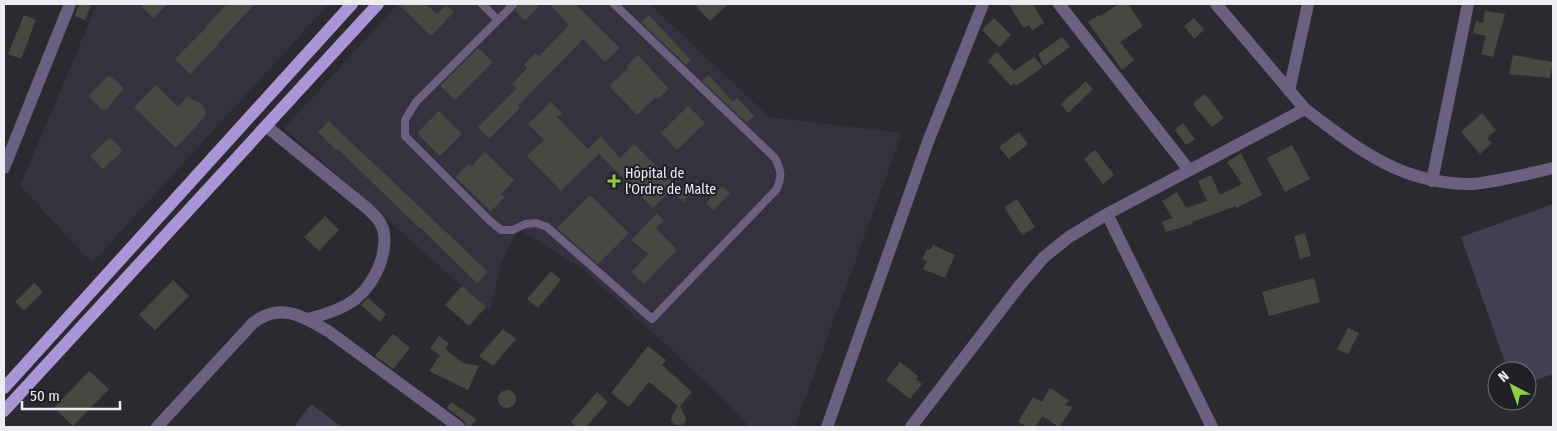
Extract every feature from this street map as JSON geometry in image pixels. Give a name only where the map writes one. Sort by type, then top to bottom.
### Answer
[{"type":"main road","points":[[4,388],[352,4]]},
{"type":"main road","points":[[4,411],[378,4]]},
{"type":"street","points":[[4,168],[70,4]]},
{"type":"street","points":[[827,427],[929,140],[984,4]]},
{"type":"street","points":[[1059,4],[1189,170]]},
{"type":"street","points":[[1216,4],[1305,109],[1349,142],[1395,170],[1432,181],[1472,184],[1524,176],[1553,168]]},
{"type":"street","points":[[1289,91],[1308,4]]},
{"type":"street","points":[[1432,181],[1468,4]]},
{"type":"street","points":[[911,427],[1020,285],[1044,257],[1069,237],[1107,214],[1305,109]]},
{"type":"street","points":[[266,126],[368,208],[379,220],[384,233],[384,250],[377,272],[364,291],[350,304],[308,319]]},
{"type":"street","points":[[1107,214],[1212,427]]},
{"type":"street","points":[[157,427],[257,319],[272,312],[282,312],[308,319],[459,427]]},
{"type":"lane","points":[[482,4],[498,20]]},
{"type":"lane","points":[[514,4],[416,102],[405,120],[405,136],[501,230],[513,230],[525,224],[536,223],[547,227],[652,319],[776,190],[781,178],[775,158],[614,4]]},
{"type":"shaded area","points":[[97,4],[329,4],[92,263],[20,186]]},
{"type":"shaded area","name":"Hôpital de l'Ordre de Malte","points":[[398,4],[650,4],[769,117],[902,133],[795,427],[750,427],[714,390],[583,269],[518,229],[501,264],[490,311],[284,128]]},
{"type":"shaded area","points":[[1553,204],[1553,374],[1537,380],[1537,361],[1504,361],[1461,237]]},
{"type":"shaded area","points":[[311,404],[342,427],[294,427]]},
{"type":"building","points":[[79,4],[92,4],[85,20],[75,16]]},
{"type":"building","points":[[139,4],[168,4],[153,18]]},
{"type":"building","points":[[227,4],[255,4],[190,74],[175,59]]},
{"type":"building","points":[[398,4],[426,4],[437,14],[446,5],[454,12],[431,36]]},
{"type":"building","points":[[520,4],[541,4],[525,21],[515,11]]},
{"type":"building","points":[[549,4],[575,4],[620,48],[605,62],[583,39],[489,139],[478,127],[517,88],[512,84],[527,68],[524,65],[535,53],[539,56],[569,25]]},
{"type":"building","points":[[694,4],[728,4],[710,21]]},
{"type":"building","points":[[1009,4],[1033,4],[1044,23],[1032,30],[1029,25],[1023,28]]},
{"type":"building","points":[[1119,4],[1128,4],[1143,26],[1120,42],[1134,60],[1122,70],[1088,22]]},
{"type":"building","points":[[1485,11],[1505,14],[1493,57],[1481,54],[1486,36],[1473,33],[1476,21],[1483,23]]},
{"type":"building","points":[[24,15],[36,20],[21,59],[8,54]]},
{"type":"building","points":[[649,15],[691,60],[686,65],[641,22]]},
{"type":"building","points":[[994,18],[1011,35],[999,47],[982,30]]},
{"type":"building","points":[[1194,18],[1204,30],[1194,39],[1184,26]]},
{"type":"building","points":[[1062,37],[1070,47],[1044,66],[1038,54]]},
{"type":"building","points":[[478,48],[493,62],[455,100],[440,86]]},
{"type":"building","points":[[997,52],[1014,71],[1034,57],[1043,67],[1016,86],[1014,83],[1011,86],[988,61]]},
{"type":"building","points":[[638,55],[669,89],[658,99],[656,97],[637,115],[609,86],[628,68],[627,66]]},
{"type":"building","points":[[1513,55],[1553,62],[1550,78],[1509,74]]},
{"type":"building","points":[[109,75],[124,88],[107,109],[102,110],[88,96]]},
{"type":"building","points":[[709,75],[733,102],[737,98],[754,116],[747,123],[702,81]]},
{"type":"building","points":[[1086,81],[1093,89],[1068,113],[1061,104]]},
{"type":"building","points":[[156,85],[178,107],[187,97],[201,103],[207,114],[176,148],[134,107]]},
{"type":"building","points":[[1205,94],[1224,118],[1212,127],[1194,106],[1194,102]]},
{"type":"building","points":[[551,102],[562,113],[557,117],[588,149],[601,136],[620,158],[634,144],[676,186],[653,208],[599,154],[561,191],[527,156],[544,140],[528,124]]},
{"type":"building","points":[[688,106],[705,123],[677,150],[661,133]]},
{"type":"building","points":[[439,111],[462,134],[440,156],[417,133]]},
{"type":"building","points":[[1482,113],[1496,130],[1487,138],[1492,143],[1480,154],[1461,132]]},
{"type":"building","points":[[329,121],[488,272],[477,283],[318,132]]},
{"type":"building","points":[[1183,123],[1195,139],[1186,145],[1175,130]]},
{"type":"building","points":[[1019,132],[1028,144],[1009,159],[999,147]]},
{"type":"building","points":[[110,137],[123,151],[103,169],[90,156]]},
{"type":"building","points":[[1292,145],[1310,179],[1285,192],[1267,158]]},
{"type":"building","points":[[1095,150],[1114,175],[1103,184],[1084,159]]},
{"type":"building","points":[[485,152],[514,180],[501,194],[505,197],[491,211],[455,177],[469,163],[472,166]]},
{"type":"building","points":[[1241,153],[1262,195],[1236,208],[1236,206],[1192,222],[1193,224],[1166,232],[1162,222],[1173,218],[1162,201],[1177,192],[1186,208],[1207,201],[1198,181],[1211,175],[1220,195],[1242,184],[1227,162]]},
{"type":"building","points":[[684,186],[692,193],[683,202],[676,195]]},
{"type":"building","points":[[722,186],[730,193],[714,210],[706,203]]},
{"type":"building","points":[[590,195],[629,233],[598,264],[557,228]]},
{"type":"building","points":[[1017,199],[1035,227],[1022,235],[1004,207]]},
{"type":"building","points":[[657,213],[664,221],[656,228],[677,250],[644,284],[631,272],[648,254],[631,240]]},
{"type":"building","points":[[325,216],[339,230],[319,251],[304,237]]},
{"type":"building","points":[[1305,233],[1311,256],[1300,259],[1294,236]]},
{"type":"building","points":[[933,245],[955,255],[945,278],[923,269],[927,261],[922,259],[927,249],[930,250]]},
{"type":"building","points":[[551,271],[561,280],[538,308],[527,299]]},
{"type":"building","points":[[1314,278],[1320,302],[1269,316],[1262,292]]},
{"type":"building","points":[[173,280],[189,296],[155,330],[139,315]]},
{"type":"building","points":[[34,283],[43,292],[24,310],[15,302]]},
{"type":"building","points":[[462,286],[486,307],[469,326],[445,305]]},
{"type":"building","points":[[368,298],[386,314],[380,322],[361,305]]},
{"type":"building","points":[[1348,328],[1359,333],[1348,354],[1337,349]]},
{"type":"building","points":[[503,329],[516,339],[493,366],[479,356]]},
{"type":"building","points":[[393,334],[410,348],[393,369],[375,356]]},
{"type":"building","points":[[439,336],[449,343],[445,349],[463,363],[479,366],[468,390],[429,371],[440,355],[430,348]]},
{"type":"building","points":[[648,346],[666,360],[662,365],[692,392],[680,406],[686,418],[685,423],[681,425],[674,424],[671,420],[678,406],[649,382],[629,407],[611,393]]},
{"type":"building","points":[[900,362],[918,376],[916,379],[922,384],[910,399],[886,380]]},
{"type":"building","points":[[89,371],[109,389],[73,426],[54,408]]},
{"type":"building","points":[[1050,388],[1069,400],[1065,405],[1073,407],[1059,427],[1042,416],[1035,427],[1028,427],[1018,422],[1033,397],[1042,402]]},
{"type":"building","points":[[507,390],[515,395],[516,399],[511,407],[507,408],[499,403],[498,399],[503,391]]},
{"type":"building","points":[[597,392],[608,402],[586,427],[577,427],[571,422]]},
{"type":"building","points":[[451,402],[476,419],[470,427],[467,427],[464,421],[447,408]]},
{"type":"place","name":"Hôpital de l'Ordre de Malte","points":[[614,181]]}]
